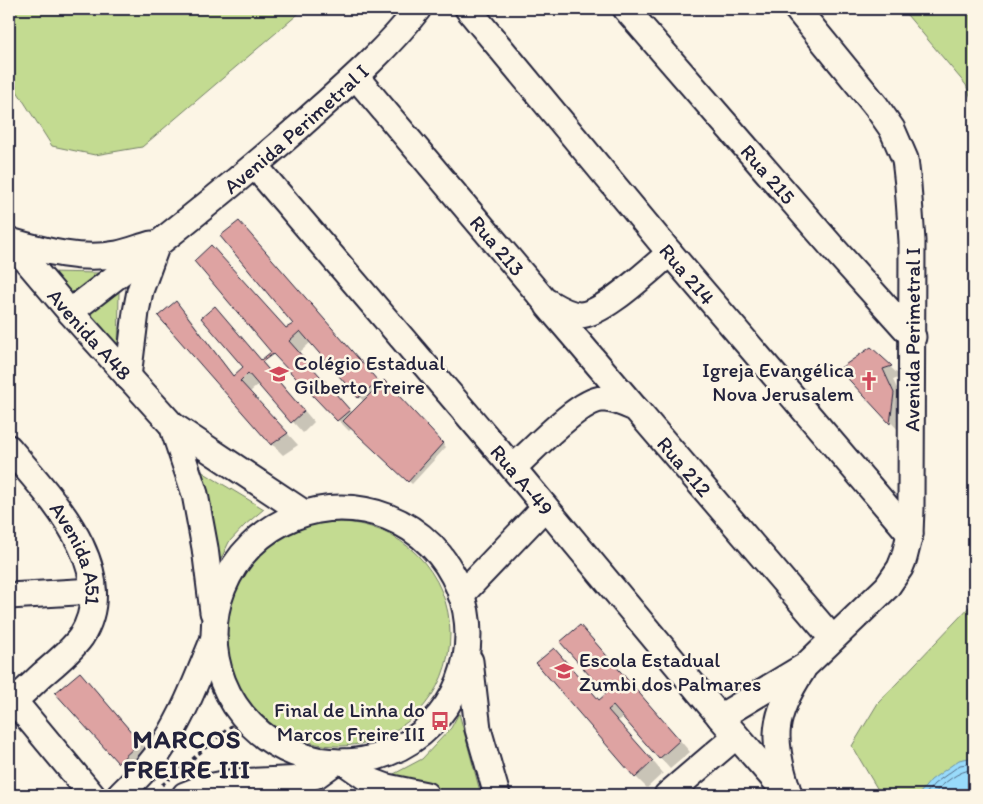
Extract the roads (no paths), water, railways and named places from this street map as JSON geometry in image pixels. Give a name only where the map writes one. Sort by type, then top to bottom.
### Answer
[{"type":"street","name":"Avenida Perimetral I","points":[[70,312],[161,243],[255,166],[356,76],[418,9]]},
{"type":"street","name":"Rua 214","points":[[468,9],[670,253],[910,534]]},
{"type":"street","name":"Rua 215","points":[[626,9],[833,248],[913,337]]},
{"type":"street","name":"Avenida Perimetral I","points":[[789,795],[780,766],[777,746],[777,728],[784,699],[805,666],[832,638],[874,600],[894,577],[904,558],[910,534],[912,509],[913,337],[909,200],[905,159],[892,128],[797,9]]},
{"type":"street","name":"Rua 213","points":[[356,76],[544,300],[569,313],[581,315],[590,312],[611,301],[670,253]]},
{"type":"street","name":"Rua A-49","points":[[255,166],[513,468],[736,736],[789,795]]},
{"type":"street","name":"Avenida Perimetral I","points":[[9,240],[38,249],[94,256],[115,254],[161,243]]},
{"type":"street","name":"Avenida A48","points":[[9,240],[70,312],[172,425],[304,513]]},
{"type":"street","points":[[128,377],[140,291],[161,243]]},
{"type":"street","points":[[544,300],[636,409]]},
{"type":"street","name":"Rua 212","points":[[513,468],[573,414],[587,404],[600,399],[612,399],[636,409],[832,638]]},
{"type":"street","name":"Avenida A48","points":[[172,425],[189,473],[198,508],[205,548],[215,632]]},
{"type":"street","name":"Avenida A51","points":[[9,448],[17,468],[75,533],[88,562],[93,591],[87,623],[74,645],[11,702]]},
{"type":"street","points":[[462,595],[545,507]]},
{"type":"street","points":[[468,636],[465,660],[458,684],[447,706],[431,724],[413,740],[392,752],[368,759],[340,762],[311,759],[289,751],[268,739],[250,723],[235,704],[224,683],[217,660],[215,632],[219,603],[228,579],[241,557],[266,533],[280,524],[304,513],[339,508],[374,512],[407,526],[422,536],[446,563],[462,595],[466,615],[468,636],[473,698],[478,729],[497,795]]},
{"type":"street","points":[[9,596],[93,591]]},
{"type":"street","points":[[120,795],[138,778],[164,744],[177,723],[215,632]]},
{"type":"street","name":"Avenida Perimetral I","points":[[720,717],[805,666]]},
{"type":"street","points":[[11,702],[92,795]]},
{"type":"street","points":[[667,795],[736,736]]},
{"type":"street","points":[[185,795],[203,788],[234,782],[306,779],[340,762]]},
{"type":"street","points":[[340,762],[371,781],[387,787],[426,795]]},
{"type":"water","points":[[974,757],[974,795],[921,795],[920,793],[931,780],[959,760]]},
{"type":"place","name":"Colégio Estadual Gilberto Freire","points":[[279,374]]},
{"type":"place","name":"Igreja Evangélica Nova Jerusalem","points":[[869,381]]},
{"type":"place","name":"Escola Estadual Zumbi dos Palmares","points":[[564,671]]},
{"type":"place","name":"Final de Linha do Marcos Freire III","points":[[440,721]]},
{"type":"district","name":"MARCOS FREIRE III","points":[[187,754]]}]
